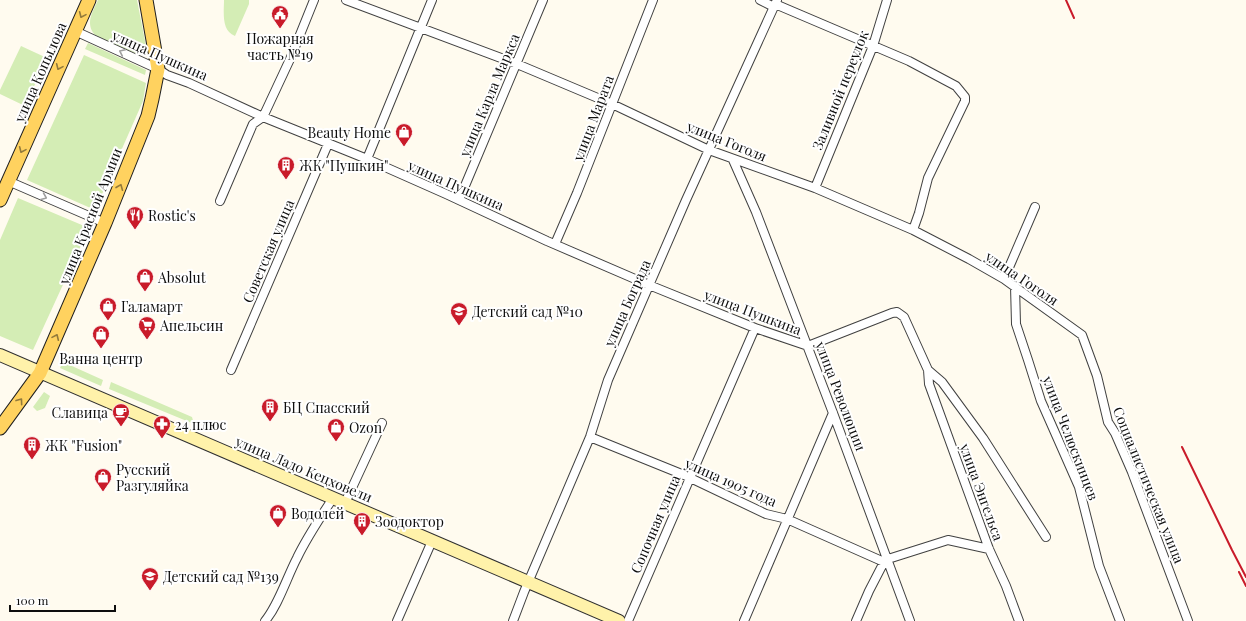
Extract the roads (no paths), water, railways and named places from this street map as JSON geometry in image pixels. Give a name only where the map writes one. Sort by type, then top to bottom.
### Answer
[{"type":"main road","name":"улица Копылова","points":[[0,200],[89,0]]},
{"type":"main road","name":"улица Красной Армии","points":[[0,428],[40,373],[105,223],[148,116],[158,69],[146,0]]},
{"type":"main road","name":"улица Ладо Кецховели","points":[[0,355],[619,621]]},
{"type":"street","points":[[220,201],[254,124],[263,117],[288,63],[314,0]]},
{"type":"street","name":"улица Гоголя","points":[[346,0],[517,64],[612,104],[709,150],[733,160],[815,188],[913,230],[1004,279],[1082,335]]},
{"type":"street","points":[[367,159],[432,0]]},
{"type":"street","name":"улица Карла Маркса","points":[[459,200],[543,0]]},
{"type":"street","name":"улица Марата","points":[[555,244],[577,193],[653,0]]},
{"type":"street","points":[[760,0],[775,4],[909,61],[956,86],[964,97],[964,101],[928,178],[913,230]]},
{"type":"street","name":"Заливной переулок","points":[[815,188],[873,46],[887,0]]},
{"type":"street","name":"улица Бограда","points":[[513,621],[528,582],[590,437],[608,380],[686,200],[775,4]]},
{"type":"street","name":"улица Пушкина","points":[[75,31],[158,69],[167,75],[189,83],[263,117],[367,159],[650,285],[755,328],[808,346]]},
{"type":"street","name":"Советская улица","points":[[230,370],[328,144]]},
{"type":"street","name":"улица Революции","points":[[733,160],[756,212],[808,346],[886,560],[910,621]]},
{"type":"street","points":[[8,181],[105,223]]},
{"type":"street","points":[[1004,279],[1035,207]]},
{"type":"street","name":"улица Челюскинцев","points":[[1015,286],[1016,324],[1040,401],[1079,487],[1099,566],[1120,621]]},
{"type":"street","name":"улица Энгельса","points":[[808,346],[892,313],[896,312],[904,317],[928,370],[929,384],[989,549],[1006,586],[1019,621]]},
{"type":"street","name":"Сопочная улица","points":[[628,621],[755,328]]},
{"type":"street","name":"Социалистическая улица","points":[[1082,335],[1097,376],[1108,422],[1115,433],[1132,472],[1188,621]]},
{"type":"street","name":"улица Энгельса","points":[[928,370],[942,382],[983,438],[1046,537]]},
{"type":"street","points":[[744,621],[833,413]]},
{"type":"street","points":[[345,503],[382,423]]},
{"type":"street","name":"улица 1905 года","points":[[590,437],[684,475],[766,514],[787,520],[886,560]]},
{"type":"street","points":[[265,621],[272,611],[296,559],[311,531],[333,498]]},
{"type":"street","points":[[397,621],[432,540]]},
{"type":"street","points":[[856,621],[869,591],[886,560],[948,540],[989,549]]},
{"type":"railway","points":[[1066,0],[1074,18]]},
{"type":"railway","points":[[1182,447],[1246,577]]},
{"type":"railway","points":[[1239,572],[1246,586]]},
{"type":"place","name":"Пожарная часть №19","points":[[280,29]]},
{"type":"place","name":"Beauty Home","points":[[404,147]]},
{"type":"place","name":"ЖК \"Пушкин\"","points":[[286,180]]},
{"type":"place","name":"Rostic's","points":[[135,230]]},
{"type":"place","name":"Absolut","points":[[145,292]]},
{"type":"place","name":"Галамарт","points":[[108,321]]},
{"type":"place","name":"Детский сад №10","points":[[459,326]]},
{"type":"place","name":"Апельсин","points":[[147,340]]},
{"type":"place","name":"Ванна центр","points":[[101,349]]},
{"type":"place","name":"БЦ Спасский","points":[[270,422]]},
{"type":"place","name":"Славица","points":[[121,427]]},
{"type":"place","name":"24 плюс","points":[[162,439]]},
{"type":"place","name":"Ozon","points":[[336,442]]},
{"type":"place","name":"ЖК \"Fusion\"","points":[[32,460]]},
{"type":"place","name":"Русский Разгуляйка","points":[[103,492]]},
{"type":"place","name":"Водолей","points":[[278,528]]},
{"type":"place","name":"Зоодоктор","points":[[362,536]]},
{"type":"place","name":"Детский сад №139","points":[[150,591]]}]
